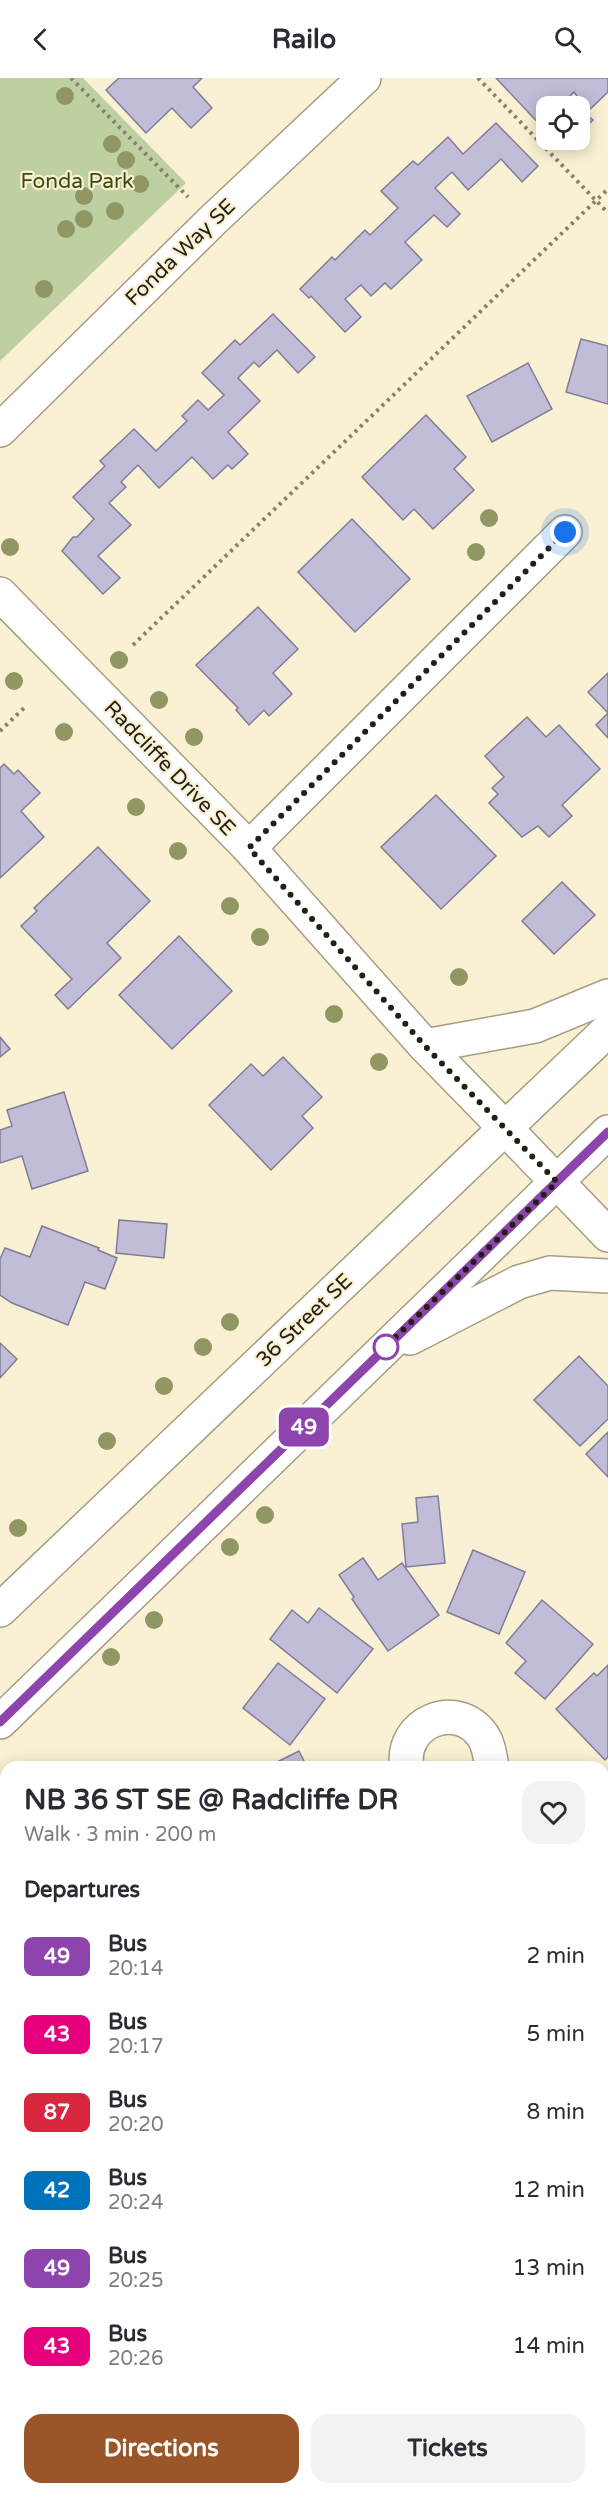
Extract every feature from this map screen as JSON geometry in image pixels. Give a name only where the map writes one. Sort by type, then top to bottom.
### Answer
[{"type":"main road","name":"Fonda Way SE","points":[[0,430],[212,221],[364,78]]},
{"type":"main road","points":[[249,848],[565,532]]},
{"type":"main road","name":"Radcliffe Drive SE","points":[[0,594],[249,848],[425,1046],[608,1234]]},
{"type":"main road","points":[[425,1046],[535,1026],[608,996]]},
{"type":"main road","name":"36 Street SE","points":[[0,1610],[608,1030]]},
{"type":"main road","points":[[0,1722],[608,1132]]},
{"type":"main road","points":[[379,1353],[519,1282],[550,1273],[608,1276]]},
{"type":"main road","points":[[407,1761],[408,1745],[414,1733],[424,1724],[437,1718],[450,1716],[475,1727],[486,1744],[490,1761]]},
{"type":"path","points":[[71,78],[212,221]]},
{"type":"path","points":[[478,78],[608,213]]},
{"type":"path","points":[[133,645],[608,189]]},
{"type":"path","points":[[0,732],[24,708]]},
{"type":"green space","name":"Fonda Park","points":[[0,78],[83,78],[186,183],[0,361]]},
{"type":"building","points":[[119,78],[202,78],[193,87],[212,108],[191,128],[172,108],[146,133],[106,90]]},
{"type":"building","points":[[496,78],[608,78],[608,92],[590,109],[590,96],[577,96],[574,92],[570,96],[536,96],[536,120]]},
{"type":"building","points":[[496,123],[538,166],[522,182],[501,159],[468,190],[452,172],[435,188],[460,214],[447,227],[434,215],[405,242],[422,260],[391,289],[385,283],[371,296],[361,285],[345,299],[361,317],[345,332],[311,296],[309,298],[300,289],[332,257],[335,260],[365,230],[370,235],[398,208],[381,191],[413,161],[418,165],[448,137],[463,154]]},
{"type":"building","points":[[273,314],[315,357],[298,373],[277,350],[259,367],[254,362],[238,378],[260,401],[228,432],[248,454],[232,469],[228,465],[213,479],[192,457],[159,488],[138,465],[121,482],[126,487],[109,503],[131,525],[98,556],[120,578],[103,594],[62,551],[73,537],[77,537],[94,519],[73,497],[105,466],[100,461],[134,429],[156,451],[187,421],[182,416],[198,400],[208,410],[224,395],[202,373],[235,340],[240,345]]},
{"type":"building","points":[[581,339],[608,346],[608,404],[566,392]]},
{"type":"building","points":[[528,363],[552,409],[492,442],[467,396]]},
{"type":"building","points":[[426,415],[466,457],[454,469],[474,490],[433,529],[414,509],[403,520],[362,477]]},
{"type":"building","points":[[352,519],[410,579],[355,632],[298,572]]},
{"type":"building","points":[[258,607],[298,649],[273,673],[292,694],[269,716],[264,710],[249,725],[236,710],[238,708],[196,665]]},
{"type":"building","points":[[608,673],[608,713],[588,692]]},
{"type":"building","points":[[608,713],[608,738],[596,725]]},
{"type":"building","points":[[527,717],[546,737],[559,725],[600,769],[562,805],[572,816],[549,837],[538,826],[522,837],[489,803],[498,794],[492,788],[504,777],[485,756]]},
{"type":"building","points":[[4,764],[14,774],[18,770],[40,793],[21,811],[44,837],[0,878],[0,768]]},
{"type":"building","points":[[436,795],[496,856],[441,909],[381,847]]},
{"type":"building","points":[[98,847],[150,901],[107,943],[121,958],[68,1009],[55,995],[72,979],[21,926],[37,911],[34,908]]},
{"type":"building","points":[[562,882],[595,915],[554,954],[522,921]]},
{"type":"building","points":[[179,936],[232,991],[172,1049],[119,995]]},
{"type":"building","points":[[0,1037],[10,1049],[0,1057]]},
{"type":"building","points":[[283,1057],[322,1097],[302,1116],[313,1128],[271,1170],[209,1105],[251,1064],[263,1076]]},
{"type":"building","points":[[64,1092],[88,1171],[32,1189],[22,1156],[0,1163],[0,1130],[12,1126],[7,1110]]},
{"type":"building","points":[[119,1220],[167,1224],[164,1258],[116,1253]]},
{"type":"building","points":[[42,1226],[99,1248],[98,1250],[117,1258],[105,1289],[85,1282],[68,1325],[12,1303],[0,1295],[0,1259],[5,1248],[30,1257]]},
{"type":"building","points":[[0,1343],[17,1359],[0,1378]]},
{"type":"building","points":[[579,1356],[608,1386],[608,1419],[580,1446],[534,1400]]},
{"type":"building","points":[[608,1432],[608,1477],[586,1454]]},
{"type":"building","points":[[438,1496],[445,1563],[406,1567],[402,1524],[418,1522],[416,1498]]},
{"type":"building","points":[[473,1550],[525,1572],[499,1634],[447,1612]]},
{"type":"building","points":[[363,1558],[378,1580],[402,1563],[439,1615],[388,1651],[352,1599],[354,1597],[339,1575]]},
{"type":"building","points":[[542,1600],[593,1644],[545,1699],[515,1673],[526,1661],[506,1643]]},
{"type":"building","points":[[319,1608],[373,1649],[337,1693],[270,1639],[292,1610],[308,1623]]},
{"type":"building","points":[[278,1663],[325,1699],[290,1745],[243,1708]]},
{"type":"building","points":[[608,1665],[608,1757],[605,1760],[556,1709],[594,1673],[597,1676]]},
{"type":"building","points":[[299,1751],[304,1761],[279,1761]]},
{"type":"bus line","name":"49","points":[[0,1722],[608,1132]]},
{"type":"route","points":[[386,1347],[379,1353],[557,1182],[425,1046],[249,848],[565,532]]}]
